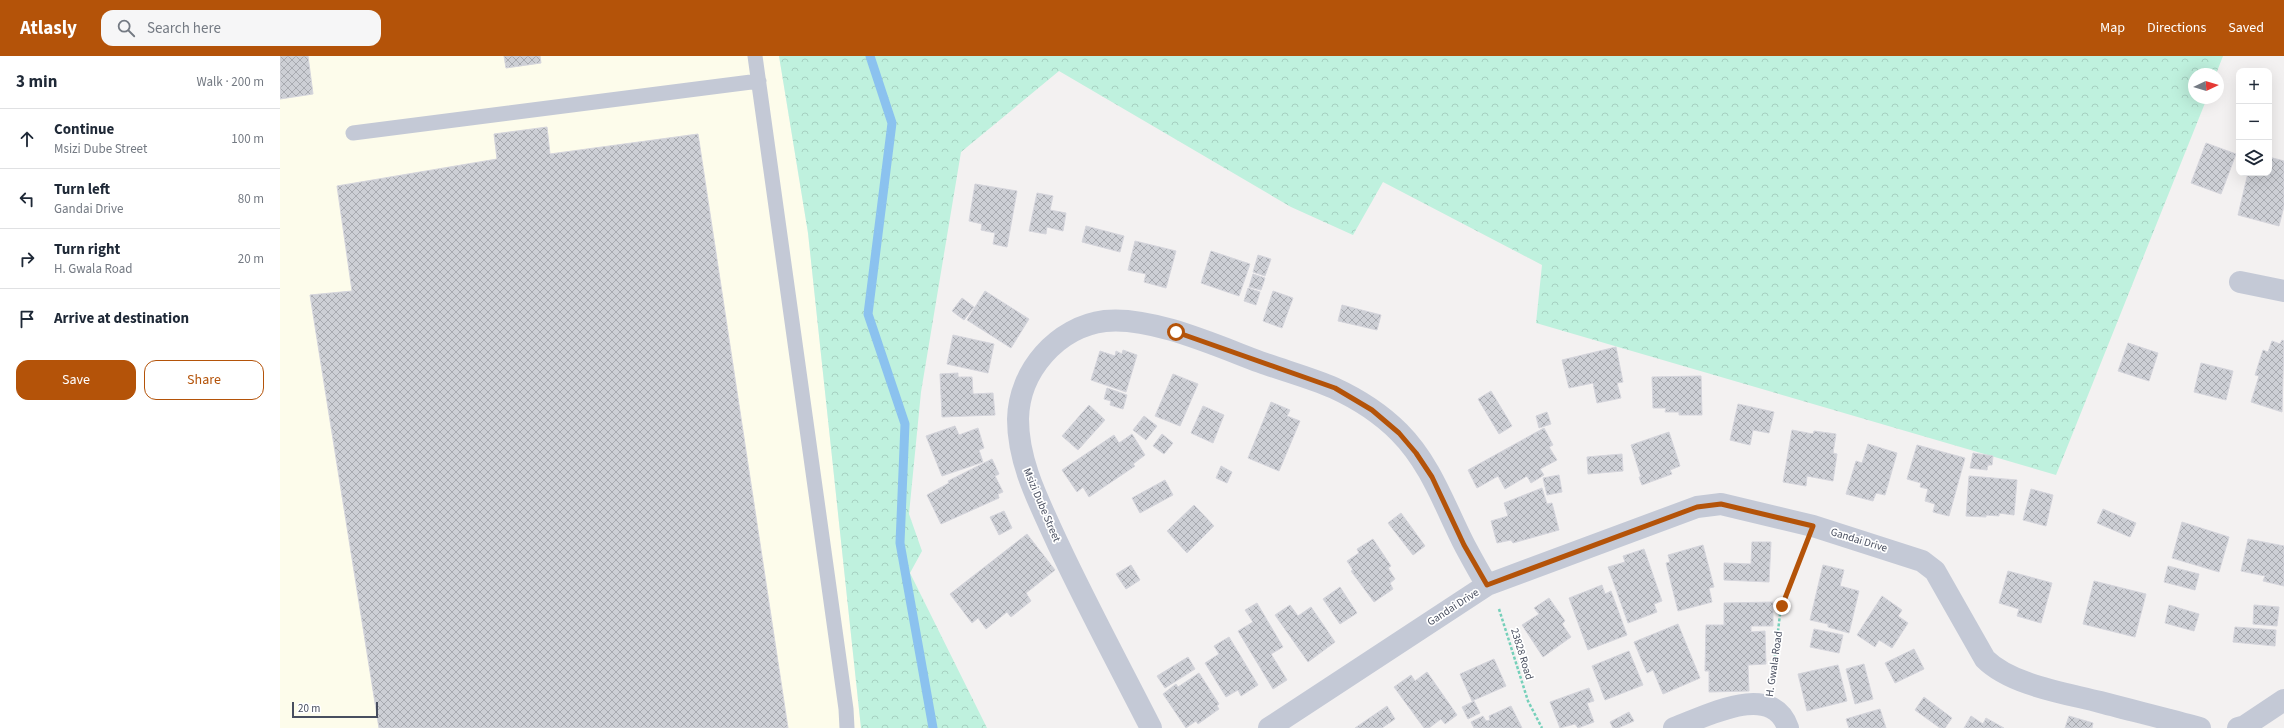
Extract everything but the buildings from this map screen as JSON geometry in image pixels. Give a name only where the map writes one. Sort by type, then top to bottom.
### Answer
[{"type":"street","points":[[2240,282],[2284,291]]},
{"type":"street","name":"Msizi Dube Street","points":[[1151,728],[1070,569],[1037,498],[1026,470],[1020,443],[1018,419],[1020,399],[1035,364],[1053,346],[1076,330],[1106,321],[1127,321],[1176,332],[1335,388],[1372,410],[1399,433],[1416,453],[1432,477],[1464,545],[1487,585]]},
{"type":"street","name":"Gandai Drive","points":[[1269,728],[1487,585],[1697,507],[1721,504],[1813,526],[1922,561],[1935,571],[1985,659],[1994,668],[2009,675],[2057,691],[2200,728]]},
{"type":"street","points":[[2238,728],[2245,726],[2284,700]]},
{"type":"street","points":[[1674,728],[1741,704],[1758,702],[1768,705]]},
{"type":"street","name":"H. Gwala Road","points":[[1768,705],[1780,715],[1788,728]]},
{"type":"lane","points":[[755,56],[847,728]]},
{"type":"lane","points":[[353,133],[759,81]]},
{"type":"path","name":"H. Gwala Road","points":[[1768,705],[1782,606],[1813,526]]},
{"type":"path","name":"23828 Road","points":[[1487,585],[1501,613],[1528,701],[1542,728]]},
{"type":"shaded area","points":[[280,56],[779,56],[808,233],[861,728],[280,728]]},
{"type":"green space","points":[[779,56],[2223,56],[2218,68],[2188,68],[2188,104],[2205,104],[2056,475],[1536,323],[1542,265],[1383,182],[1353,235],[1291,207],[1059,71],[961,152],[921,392],[909,514],[922,551],[910,573],[987,728],[861,728],[808,233]]},
{"type":"waterway","points":[[870,56],[892,123],[868,314],[905,424],[900,543],[933,728]]},
{"type":"route","points":[[1176,332],[1335,388],[1372,410],[1399,433],[1416,453],[1432,477],[1464,545],[1487,585],[1697,507],[1721,504],[1813,526],[1782,606]]}]
